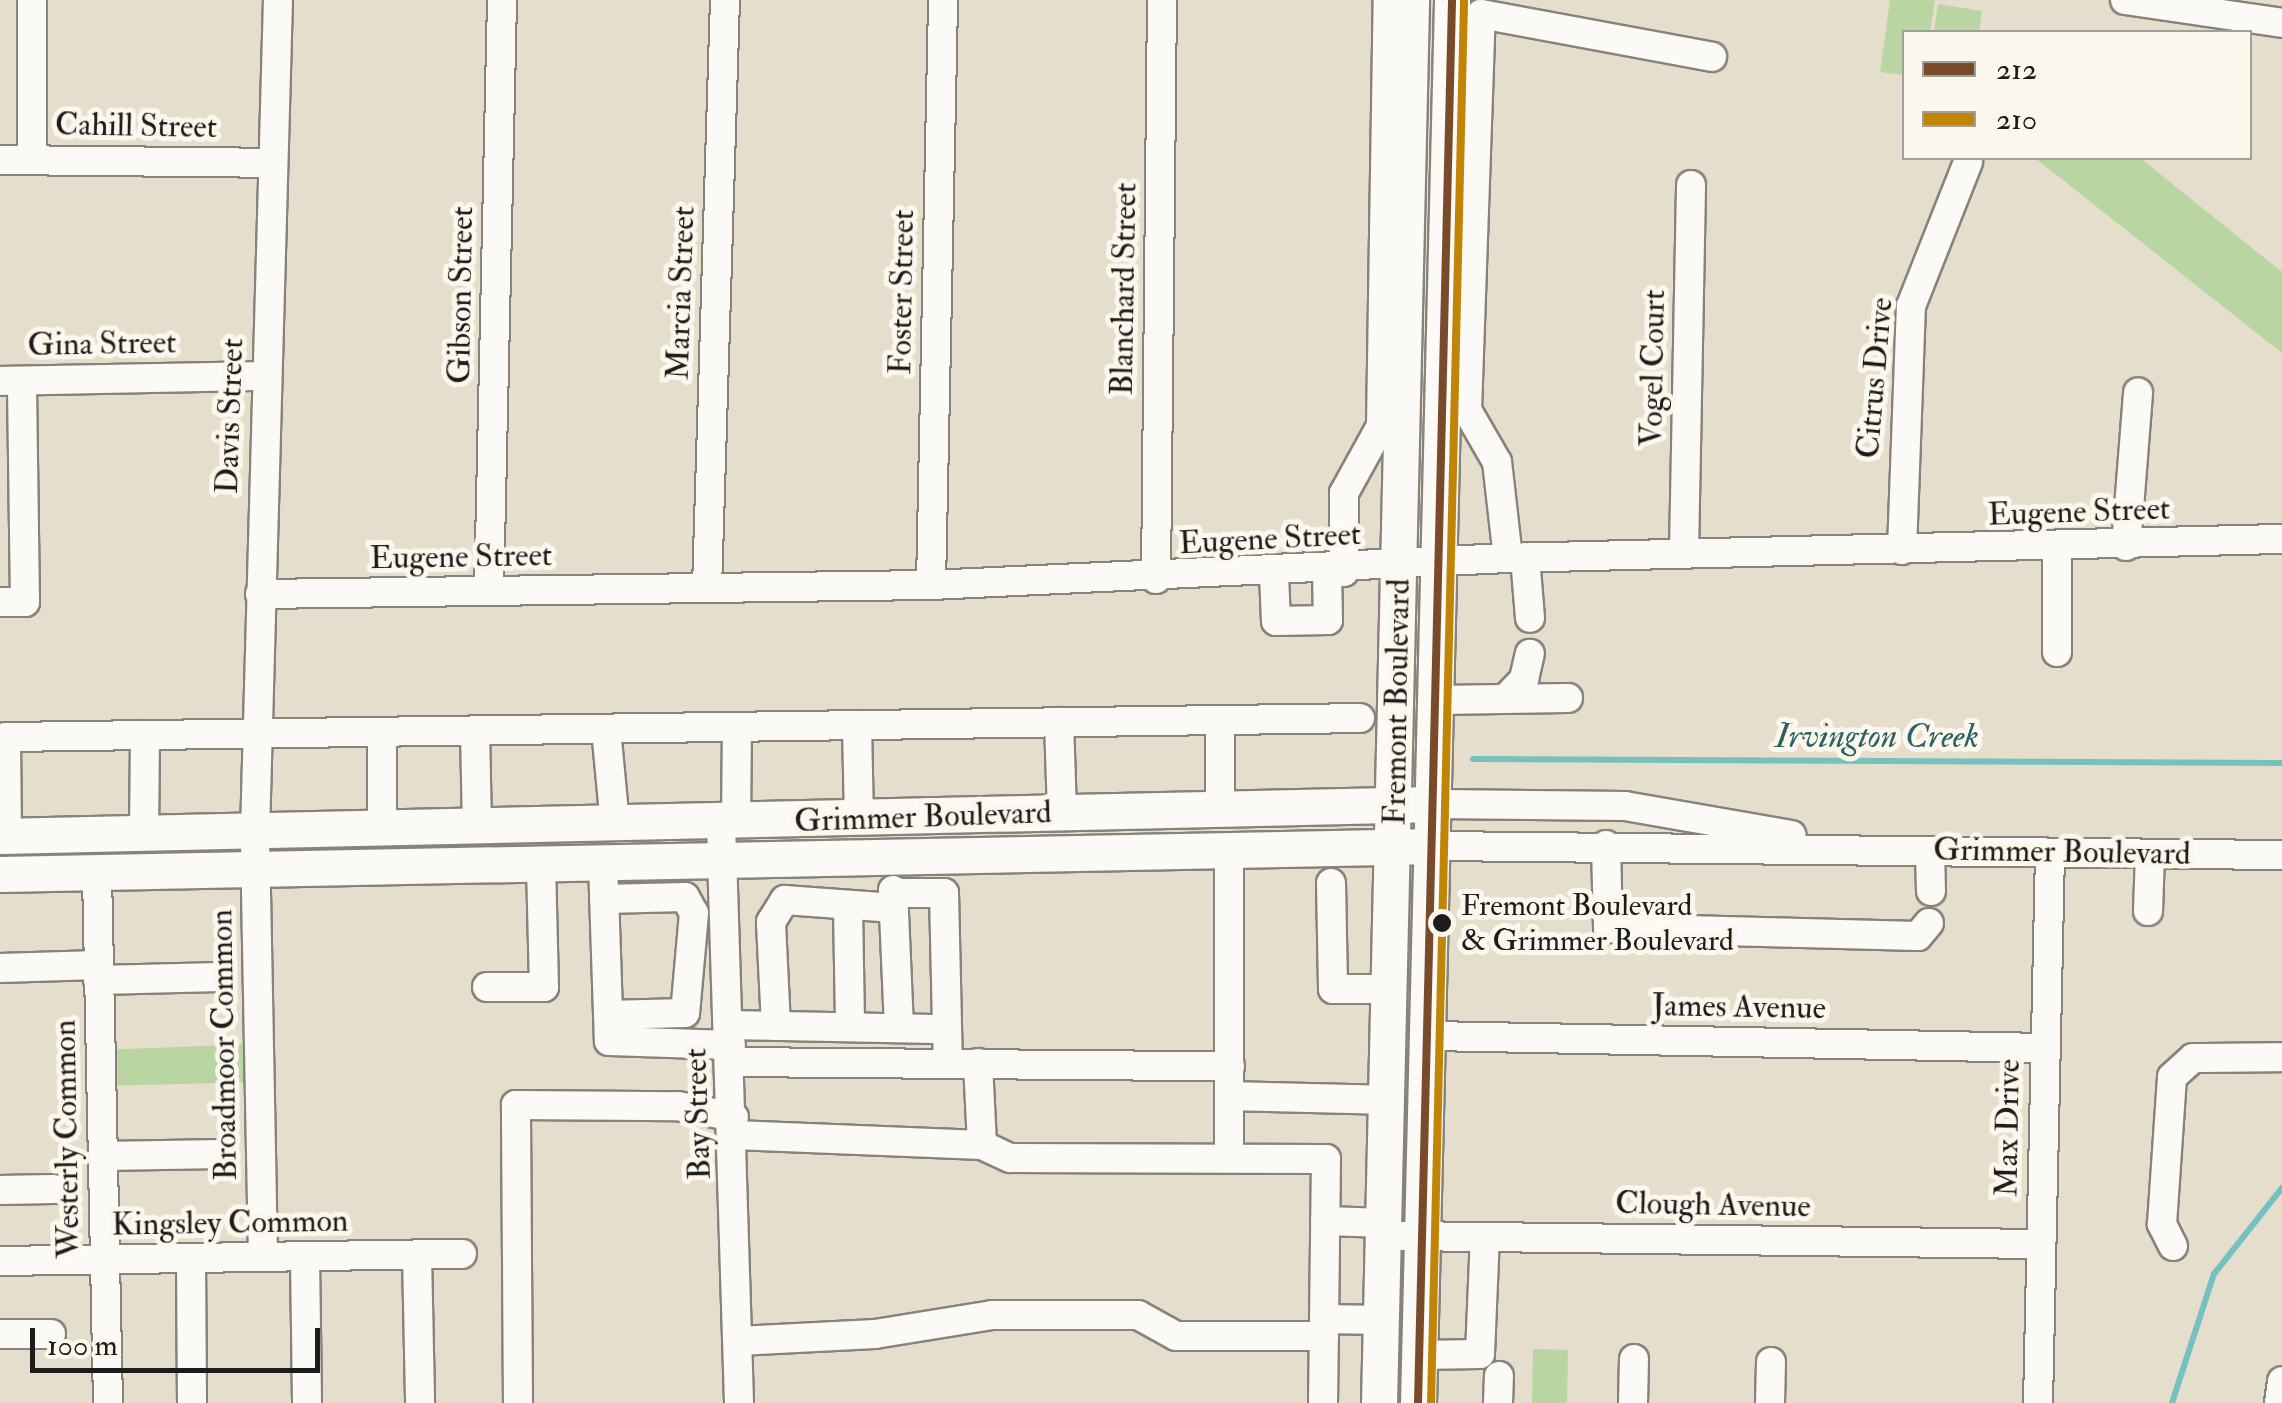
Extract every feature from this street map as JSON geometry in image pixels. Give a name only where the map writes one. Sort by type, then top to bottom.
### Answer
[{"type":"main road","name":"Fremont Boulevard","points":[[1378,1403],[1396,805],[1411,0]]},
{"type":"main road","name":"Fremont Boulevard","points":[[1418,1403],[1431,1036],[1439,564],[1466,7]]},
{"type":"main road","name":"Grimmer Boulevard","points":[[4,836],[728,823],[1436,804]]},
{"type":"main road","name":"Grimmer Boulevard","points":[[0,874],[1435,846]]},
{"type":"street","points":[[32,0],[32,159]]},
{"type":"street","name":"Davis Street","points":[[255,833],[278,0]]},
{"type":"street","name":"Gibson Street","points":[[489,592],[502,0]]},
{"type":"street","name":"Marcia Street","points":[[707,588],[725,0]]},
{"type":"street","name":"Foster Street","points":[[932,586],[943,0]]},
{"type":"street","name":"Blanchard Street","points":[[1156,579],[1162,0]]},
{"type":"street","name":"Fremont Boulevard","points":[[1274,574],[1276,621],[1328,620],[1344,493],[1381,426],[1388,0]]},
{"type":"street","points":[[2124,0],[2193,6],[2282,24]]},
{"type":"street","points":[[1530,618],[1497,462],[1468,410],[1466,7],[1712,57]]},
{"type":"street","name":"Cahill Street","points":[[0,160],[272,163]]},
{"type":"street","name":"Citrus Drive","points":[[1902,550],[1911,306],[1968,162]]},
{"type":"street","name":"Vogel Court","points":[[1684,552],[1691,185]]},
{"type":"street","name":"Gina Street","points":[[11,381],[266,376]]},
{"type":"street","points":[[0,602],[25,602],[11,381]]},
{"type":"street","points":[[2126,546],[2138,392]]},
{"type":"street","name":"Eugene Street","points":[[260,594],[932,586],[1335,572],[1517,557],[2056,549],[2282,539]]},
{"type":"street","points":[[2056,549],[2057,652]]},
{"type":"street","points":[[1506,699],[1530,654]]},
{"type":"street","points":[[1437,700],[1568,698]]},
{"type":"street","points":[[4,836],[6,737],[1360,718]]},
{"type":"street","points":[[1220,720],[1220,810]]},
{"type":"street","points":[[1059,722],[1062,814]]},
{"type":"street","points":[[857,725],[858,819]]},
{"type":"street","name":"Bay Street","points":[[738,727],[723,862],[734,1126],[739,1403]]},
{"type":"street","points":[[606,729],[615,824]]},
{"type":"street","points":[[475,730],[477,827]]},
{"type":"street","points":[[382,732],[382,830]]},
{"type":"street","points":[[144,834],[145,735]]},
{"type":"street","name":"Grimmer Boulevard","points":[[1436,804],[1625,806],[1842,847]]},
{"type":"street","name":"Broadmoor Common","points":[[255,833],[264,1256]]},
{"type":"street","points":[[1606,845],[1608,928],[1918,936],[1929,924]]},
{"type":"street","name":"Grimmer Boulevard","points":[[1435,846],[1842,847],[2050,855],[2282,855]]},
{"type":"street","points":[[1229,850],[1229,1158]]},
{"type":"street","points":[[1930,850],[1931,891]]},
{"type":"street","name":"Max Drive","points":[[2038,1403],[2050,855]]},
{"type":"street","points":[[2150,855],[2152,912]]},
{"type":"street","points":[[892,858],[899,1028]]},
{"type":"street","points":[[603,863],[608,1015],[616,1046],[731,1044],[948,1062],[1230,1066]]},
{"type":"street","points":[[487,987],[544,987],[541,864]]},
{"type":"street","name":"Westerly Common","points":[[97,874],[108,1403]]},
{"type":"street","points":[[1331,883],[1333,989],[1391,989]]},
{"type":"street","points":[[776,1026],[776,910],[800,897],[848,908],[944,894],[948,1062]]},
{"type":"street","points":[[604,899],[685,897],[694,913],[686,1013],[608,1015]]},
{"type":"street","points":[[848,908],[850,1027]]},
{"type":"street","points":[[0,968],[220,977]]},
{"type":"street","points":[[731,1044],[776,1026],[948,1028]]},
{"type":"street","name":"James Avenue","points":[[1431,1036],[2045,1048]]},
{"type":"street","points":[[2172,1246],[2162,1224],[2172,1077],[2192,1058],[2282,1057]]},
{"type":"street","points":[[978,1062],[982,1146]]},
{"type":"street","points":[[1230,1096],[1389,1100]]},
{"type":"street","points":[[518,1403],[516,1105],[678,1106],[734,1126],[982,1146],[1010,1158],[1326,1160],[1323,1403]]},
{"type":"street","points":[[102,1156],[222,1154]]},
{"type":"street","points":[[0,1190],[52,1189]]},
{"type":"street","name":"Clough Avenue","points":[[1325,1221],[1422,1236],[2040,1244]]},
{"type":"street","points":[[1419,1355],[1480,1354],[1484,1237]]},
{"type":"street","name":"Kingsley Common","points":[[0,1261],[462,1254]]},
{"type":"street","points":[[417,1256],[420,1403]]},
{"type":"street","points":[[305,1257],[307,1403]]},
{"type":"street","points":[[190,1260],[192,1403]]},
{"type":"street","points":[[738,1341],[876,1334],[954,1315],[1138,1315],[1176,1336],[1382,1320]]},
{"type":"street","points":[[0,1334],[52,1334]]},
{"type":"street","points":[[1633,1403],[1634,1359]]},
{"type":"street","points":[[1770,1403],[1771,1362]]},
{"type":"street","points":[[2279,1403],[2282,1381]]},
{"type":"green space","points":[[1890,0],[1935,0],[1930,30],[1902,30],[1902,75],[1880,72]]},
{"type":"green space","points":[[1938,4],[1982,11],[1979,30],[1934,30]]},
{"type":"green space","points":[[2038,160],[2142,160],[2282,272],[2282,353]]},
{"type":"green space","points":[[259,1044],[260,1082],[101,1086],[100,1050]]},
{"type":"green space","points":[[1533,1349],[1568,1350],[1567,1403],[1532,1403]]},
{"type":"waterway","name":"Irvington Creek","points":[[1473,759],[2282,763]]},
{"type":"waterway","points":[[2172,1403],[2214,1274],[2282,1188]]},
{"type":"transit line","name":"212","points":[[1418,1403],[1452,0]]},
{"type":"transit line","name":"210","points":[[1431,1403],[1464,0]]},
{"type":"place","name":"Fremont Boulevard & Grimmer Boulevard","points":[[1442,923]]}]
